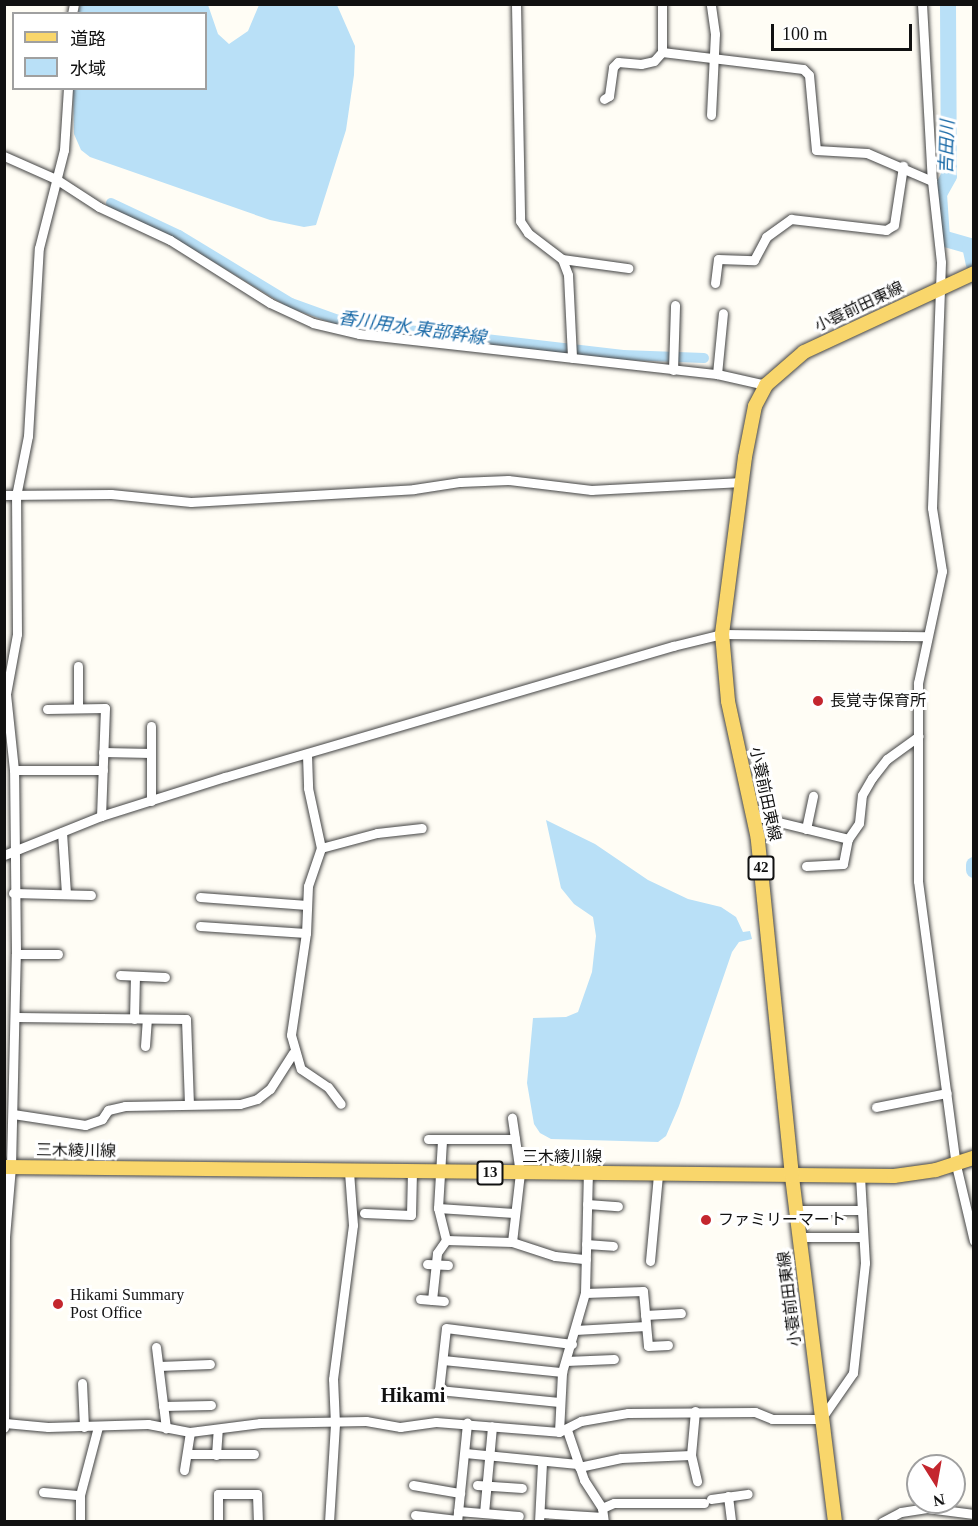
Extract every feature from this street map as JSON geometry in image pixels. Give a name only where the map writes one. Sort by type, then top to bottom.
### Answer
[{"type":"main road","name":"小蓑前田東線","points":[[835,1521],[799,1238],[754,816],[728,701],[722,634],[742,482],[755,406],[766,385],[804,352],[974,273]]},
{"type":"main road","name":"三木綾川線","points":[[8,1167],[860,1176],[918,1174],[974,1158]]},
{"type":"street","points":[[516,4],[520,221],[528,233],[562,259],[628,268]]},
{"type":"street","points":[[604,99],[609,96],[613,67],[618,62],[641,64],[654,61],[662,52],[662,4]]},
{"type":"street","points":[[711,4],[713,57],[711,115]]},
{"type":"street","points":[[922,4],[932,181],[944,287],[932,508],[942,571],[918,683],[918,881],[956,1165],[974,1241]]},
{"type":"street","points":[[662,52],[803,69],[809,75],[816,150],[867,153],[903,166],[932,181]]},
{"type":"street","points":[[4,1428],[5,1237],[8,1167],[14,1114],[16,1017],[16,954],[9,854],[9,807],[14,770],[6,694],[17,634],[16,496],[28,435],[39,248],[68,125],[68,90]]},
{"type":"street","points":[[4,156],[56,179],[99,207],[191,252],[270,303],[313,323],[359,334],[674,363],[766,385]]},
{"type":"street","points":[[715,283],[718,259],[754,260],[766,237],[792,219],[886,230],[894,225],[903,166]]},
{"type":"street","points":[[562,259],[568,275],[572,352]]},
{"type":"street","points":[[674,363],[675,305]]},
{"type":"street","points":[[717,374],[723,313]]},
{"type":"street","points":[[4,495],[111,494],[190,502],[414,489],[460,482],[508,480],[591,490],[742,482]]},
{"type":"street","points":[[9,854],[101,816],[722,634],[927,636]]},
{"type":"street","points":[[78,666],[78,708]]},
{"type":"street","points":[[47,709],[105,708],[101,816]]},
{"type":"street","points":[[151,726],[151,801]]},
{"type":"street","points":[[806,866],[843,864],[848,839],[859,823],[862,795],[872,778],[887,759],[919,736]]},
{"type":"street","points":[[103,752],[151,753]]},
{"type":"street","points":[[307,755],[308,788],[321,848],[312,870],[306,933],[291,1035],[293,1053],[301,1068],[328,1087],[341,1104]]},
{"type":"street","points":[[14,770],[103,770]]},
{"type":"street","points":[[806,829],[813,796]]},
{"type":"street","points":[[754,816],[848,839]]},
{"type":"street","points":[[321,848],[377,833],[422,828]]},
{"type":"street","points":[[62,832],[66,894]]},
{"type":"street","points":[[13,893],[91,895]]},
{"type":"street","points":[[200,897],[307,904]]},
{"type":"street","points":[[200,926],[306,933]]},
{"type":"street","points":[[16,954],[58,954]]},
{"type":"street","points":[[120,975],[165,977]]},
{"type":"street","points":[[134,1019],[135,976]]},
{"type":"street","points":[[16,1017],[186,1019],[189,1104]]},
{"type":"street","points":[[145,1046],[147,1019]]},
{"type":"street","points":[[14,1114],[85,1125],[102,1119],[108,1110],[125,1106],[257,1099],[270,1089],[293,1053]]},
{"type":"street","points":[[876,1107],[947,1093]]},
{"type":"street","points":[[512,1118],[520,1173],[512,1242]]},
{"type":"street","points":[[428,1139],[515,1139]]},
{"type":"street","points":[[432,1300],[431,1264],[446,1240],[438,1208],[442,1140]]},
{"type":"street","points":[[329,1521],[335,1424],[333,1379],[352,1225],[349,1172]]},
{"type":"street","points":[[364,1213],[411,1215],[412,1172]]},
{"type":"street","points":[[588,1173],[585,1293],[562,1372],[560,1402],[563,1431],[603,1515]]},
{"type":"street","points":[[650,1261],[658,1174]]},
{"type":"street","points":[[5,1423],[98,1427],[128,1424],[190,1432],[260,1423],[335,1424],[366,1421],[400,1427],[467,1423],[563,1431],[581,1421],[628,1413],[755,1412],[772,1419],[821,1419],[853,1373],[865,1263],[860,1176]]},
{"type":"street","points":[[587,1204],[618,1206]]},
{"type":"street","points":[[438,1208],[514,1213]]},
{"type":"street","points":[[796,1210],[862,1210]]},
{"type":"street","points":[[799,1238],[862,1237]]},
{"type":"street","points":[[446,1240],[512,1242],[555,1256],[586,1259]]},
{"type":"street","points":[[586,1244],[613,1246]]},
{"type":"street","points":[[431,1264],[448,1265]]},
{"type":"street","points":[[585,1293],[644,1292],[648,1346],[668,1345]]},
{"type":"street","points":[[420,1299],[444,1301]]},
{"type":"street","points":[[645,1315],[681,1313]]},
{"type":"street","points":[[575,1330],[646,1326]]},
{"type":"street","points":[[560,1402],[439,1390],[446,1328],[572,1344]]},
{"type":"street","points":[[156,1347],[166,1428]]},
{"type":"street","points":[[442,1359],[562,1372]]},
{"type":"street","points":[[566,1360],[614,1359]]},
{"type":"street","points":[[159,1366],[210,1364]]},
{"type":"street","points":[[82,1383],[84,1426]]},
{"type":"street","points":[[163,1406],[211,1405]]},
{"type":"street","points":[[695,1411],[691,1455],[697,1481]]},
{"type":"street","points":[[457,1518],[467,1423]]},
{"type":"street","points":[[484,1513],[481,1486],[492,1426]]},
{"type":"street","points":[[80,1521],[80,1495],[98,1427]]},
{"type":"street","points":[[216,1455],[219,1429]]},
{"type":"street","points":[[184,1470],[190,1432]]},
{"type":"street","points":[[465,1453],[578,1466],[621,1458],[691,1455]]},
{"type":"street","points":[[187,1454],[254,1454]]},
{"type":"street","points":[[542,1463],[539,1517],[603,1515],[614,1503],[707,1501],[748,1494]]},
{"type":"street","points":[[413,1485],[460,1493]]},
{"type":"street","points":[[481,1486],[522,1488]]},
{"type":"street","points":[[43,1492],[80,1495]]},
{"type":"street","points":[[218,1521],[218,1494],[257,1494],[258,1521]]},
{"type":"street","points":[[728,1497],[731,1521]]},
{"type":"street","points":[[882,1521],[901,1512],[927,1508],[974,1514]]},
{"type":"street","points":[[415,1515],[457,1518],[484,1513],[519,1516]]},
{"type":"water","points":[[80,5],[208,5],[218,34],[229,44],[248,31],[259,5],[337,5],[355,46],[354,75],[346,130],[316,225],[304,227],[270,220],[90,157],[81,150],[74,134],[73,90],[207,90],[207,12],[78,12]]},
{"type":"water","points":[[546,820],[595,844],[648,880],[688,899],[721,907],[736,917],[743,932],[750,931],[752,939],[739,942],[732,952],[679,1106],[666,1136],[658,1142],[551,1139],[540,1133],[534,1124],[527,1083],[533,1018],[566,1017],[578,1012],[592,972],[596,936],[593,917],[574,904],[561,888]]},
{"type":"waterway","name":"吉田川","points":[[948,4],[949,176],[939,194],[942,238],[970,246],[974,265]]},
{"type":"waterway","name":"香川用水 東部幹線","points":[[111,203],[179,235],[291,303],[347,323],[623,355],[704,358]]},
{"type":"waterway","name":"吉田川","points":[[974,865],[974,870]]},
{"type":"place","name":"長覚寺保育所","points":[[818,701]]},
{"type":"place","name":"ファミリーマート","points":[[706,1220]]},
{"type":"place","name":"Hikami Summary Post Office","points":[[58,1304]]},
{"type":"district","name":"Hikami","points":[[413,1395]]}]
